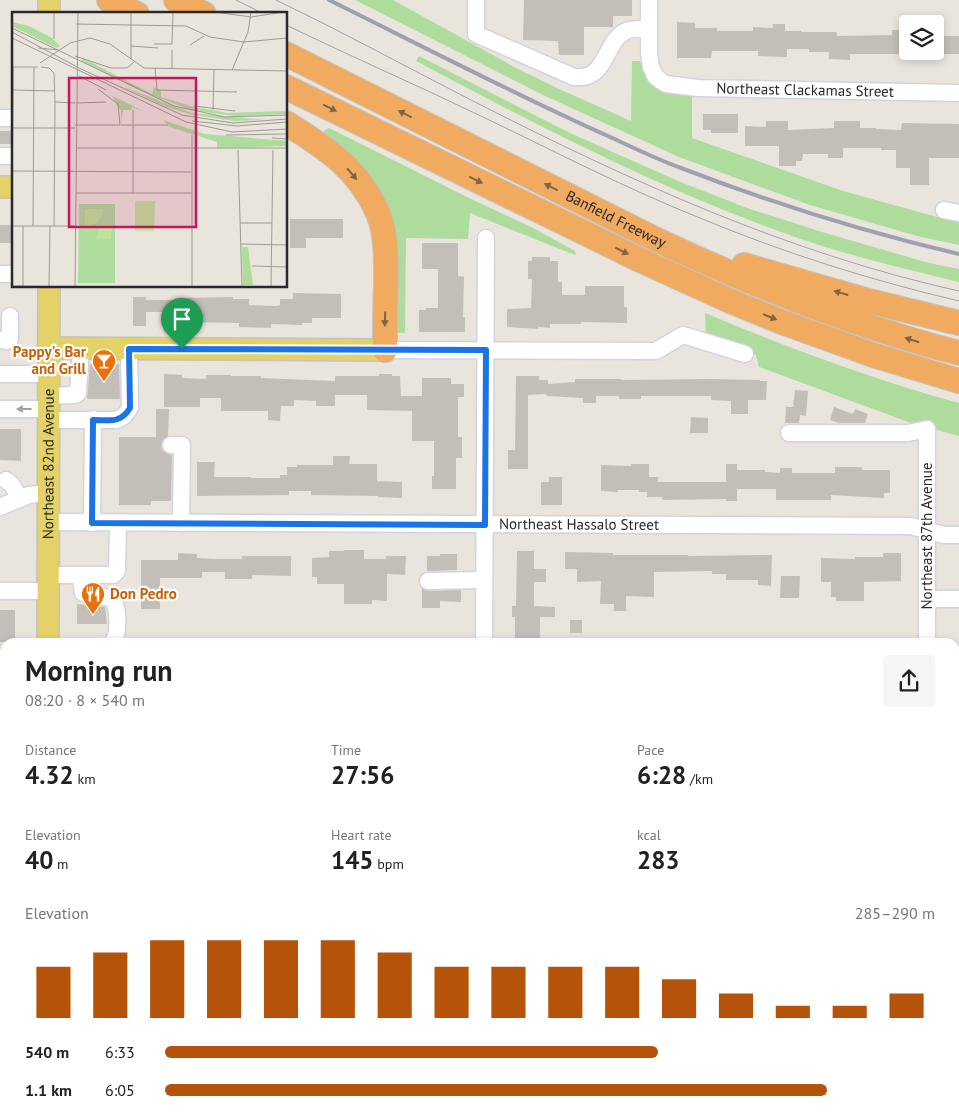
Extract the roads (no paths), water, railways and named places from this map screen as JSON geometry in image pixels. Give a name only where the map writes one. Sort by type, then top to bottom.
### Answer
[{"type":"highway","points":[[109,0],[133,12]]},
{"type":"highway","points":[[176,0],[200,12]]},
{"type":"highway","name":"Banfield Freeway","points":[[288,55],[657,240],[732,274],[788,298],[883,331],[959,353]]},
{"type":"highway","name":"Banfield Freeway","points":[[288,88],[640,260],[730,301],[874,356],[959,381]]},
{"type":"highway","points":[[288,124],[318,143],[340,160],[355,175],[378,213],[384,234],[386,256],[385,350]]},
{"type":"highway","points":[[657,240],[869,301],[959,323]]},
{"type":"main road","name":"Northeast 82nd Avenue","points":[[48,288],[48,638]]},
{"type":"main road","points":[[48,348],[385,350]]},
{"type":"street","points":[[476,0],[476,34],[580,78],[589,76],[599,68],[617,38],[624,32],[649,29],[649,0]]},
{"type":"street","name":"Northeast Clackamas Street","points":[[649,29],[651,67],[655,76],[666,84],[698,88],[959,93]]},
{"type":"street","points":[[484,638],[486,238]]},
{"type":"street","points":[[0,340],[7,341],[10,339],[10,316]]},
{"type":"street","points":[[385,350],[656,351],[683,336],[745,354]]},
{"type":"street","points":[[48,408],[78,393],[81,348]]},
{"type":"street","points":[[0,409],[48,408],[93,420],[116,420],[124,416],[130,408],[129,349]]},
{"type":"street","points":[[0,374],[48,374]]},
{"type":"street","points":[[92,523],[93,420]]},
{"type":"street","name":"Northeast 87th Avenue","points":[[789,434],[908,433],[926,429],[927,638]]},
{"type":"street","points":[[171,446],[182,446],[181,523]]},
{"type":"street","points":[[6,480],[12,485],[20,499]]},
{"type":"street","points":[[0,507],[29,495],[48,493]]},
{"type":"street","name":"Northeast Hassalo Street","points":[[48,522],[910,526],[944,535],[959,535]]},
{"type":"street","points":[[118,523],[117,571],[123,621],[122,638]]},
{"type":"street","points":[[0,591],[48,583],[80,575],[114,575],[117,571]]},
{"type":"street","points":[[80,575],[83,593],[88,596],[112,598],[115,602],[117,619],[115,638]]},
{"type":"street","points":[[428,580],[484,580]]},
{"type":"street","points":[[927,599],[959,599]]},
{"type":"tunnel","points":[[4,131],[4,144]]},
{"type":"tram line","points":[[236,0],[260,12]]},
{"type":"tram line","points":[[276,0],[592,160],[711,212],[833,257],[959,291]]},
{"type":"tram line","points":[[288,26],[673,207],[763,243],[828,265],[959,301]]},
{"type":"railway","points":[[329,0],[468,70],[644,153],[749,193],[819,216],[959,254]]},
{"type":"place","name":"Pappy's Bar and Grill","points":[[104,382]]},
{"type":"place","name":"Don Pedro","points":[[93,615]]}]
